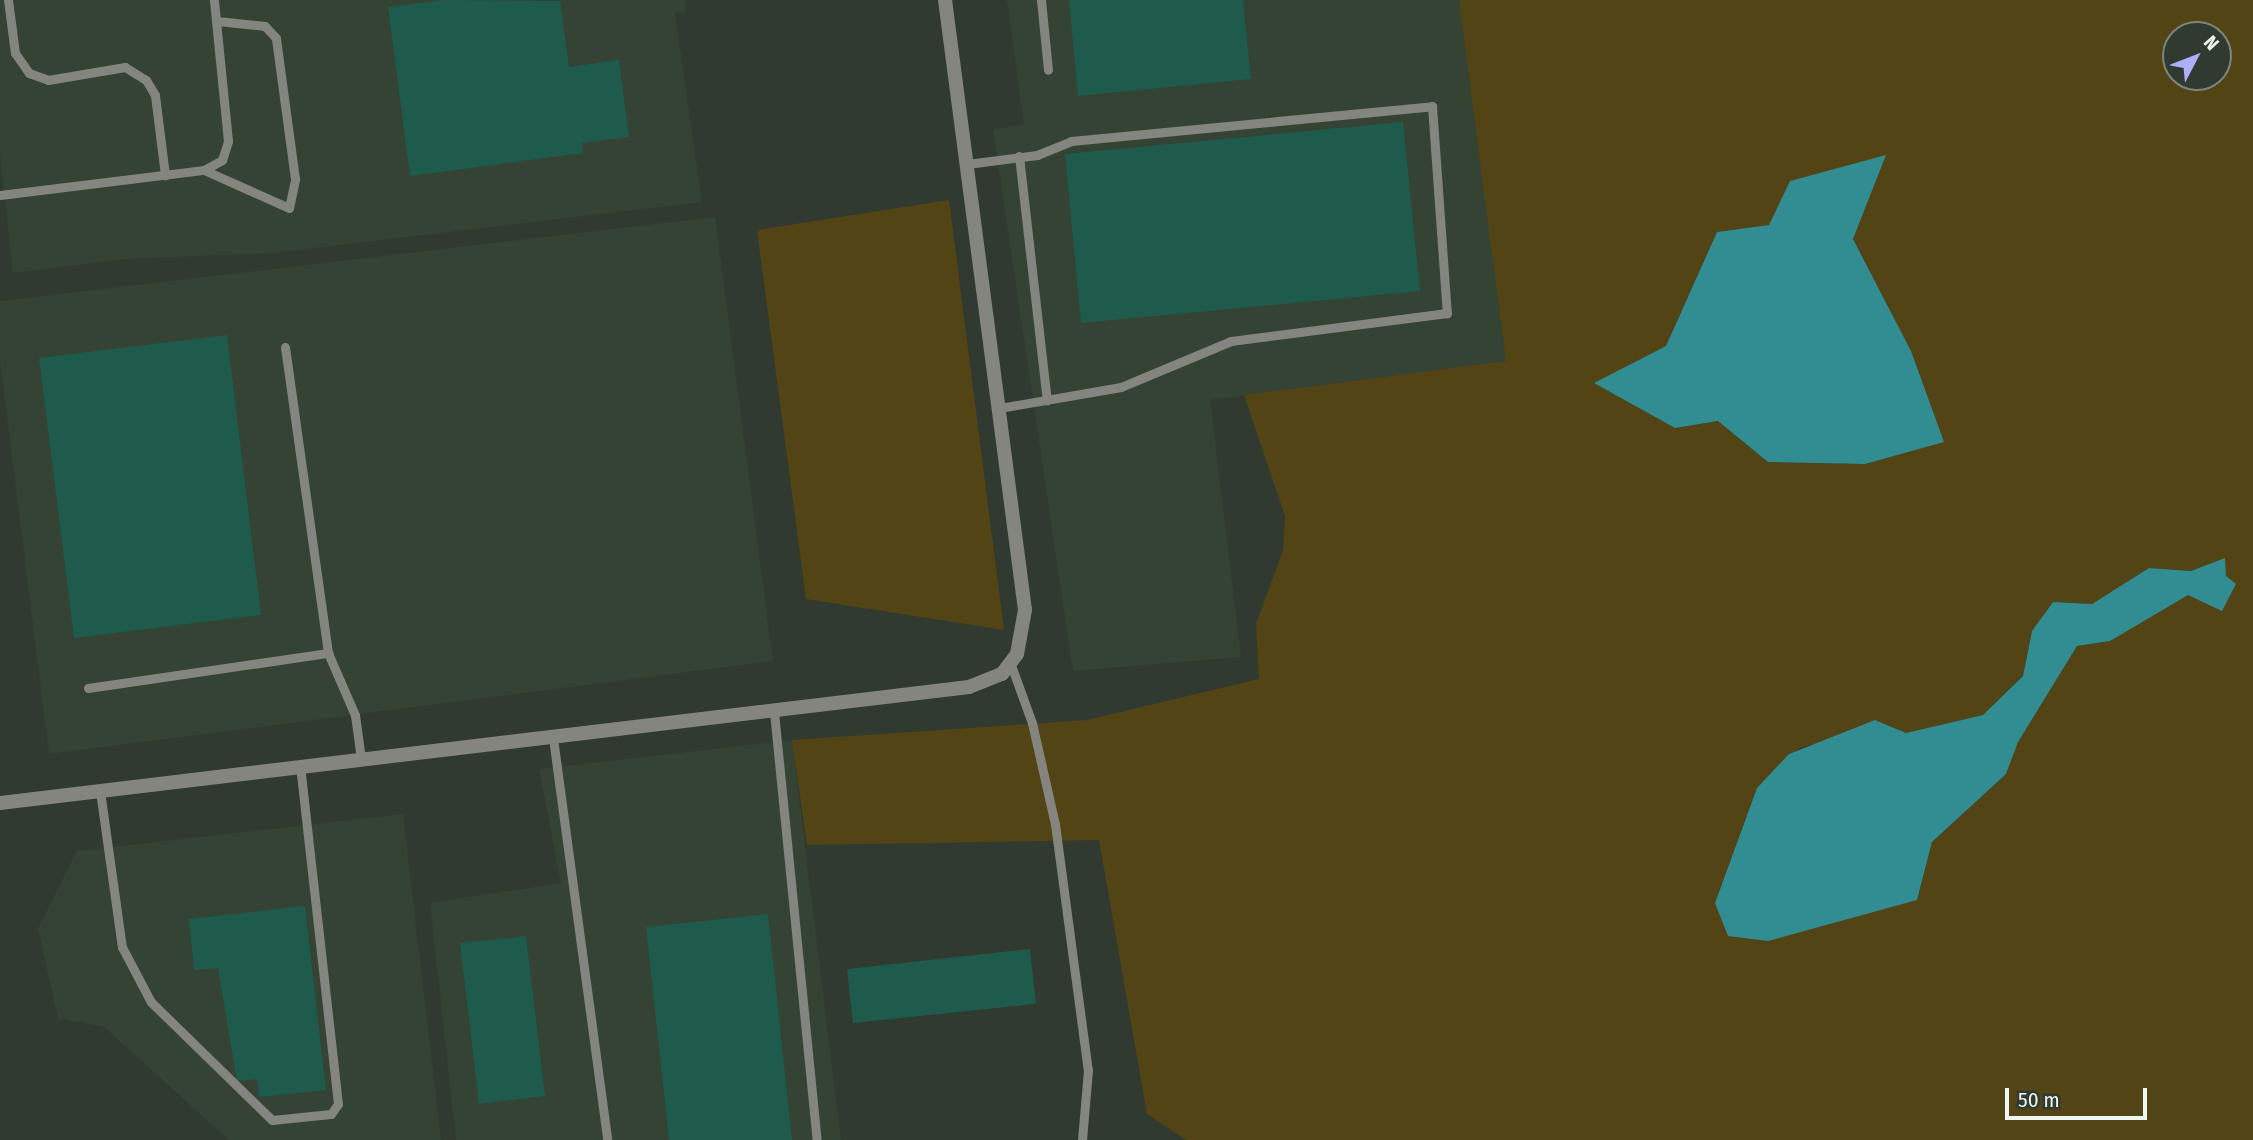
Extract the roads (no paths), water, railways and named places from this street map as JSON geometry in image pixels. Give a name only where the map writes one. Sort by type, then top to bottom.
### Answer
[{"type":"street","points":[[0,803],[774,712],[988,684],[1011,665],[1025,610],[945,0]]},
{"type":"lane","points":[[8,0],[15,53],[29,73],[48,80],[125,67],[146,80],[155,95],[165,175]]},
{"type":"lane","points":[[0,195],[204,170],[222,160],[228,141],[214,0]]},
{"type":"lane","points":[[1041,0],[1048,70]]},
{"type":"lane","points":[[204,170],[289,208],[295,179],[276,38],[265,26],[243,20],[217,22]]},
{"type":"lane","points":[[967,164],[1019,156],[1072,141],[1432,106],[1447,313],[1231,341],[1121,387],[999,408]]},
{"type":"lane","points":[[1019,156],[1047,400]]},
{"type":"lane","points":[[285,347],[328,653],[355,715],[361,759]]},
{"type":"lane","points":[[88,688],[328,653]]},
{"type":"lane","points":[[1011,665],[1032,723],[1055,824],[1088,1070],[1082,1140]]},
{"type":"lane","points":[[774,712],[817,1140]]},
{"type":"lane","points":[[554,738],[607,1140]]},
{"type":"lane","points":[[100,792],[122,947],[150,1002],[272,1120],[331,1114],[338,1104],[300,766]]},
{"type":"water","points":[[1886,155],[1853,239],[1911,351],[1944,442],[1865,464],[1768,462],[1718,421],[1675,428],[1594,383],[1666,346],[1717,232],[1769,225],[1790,181]]},
{"type":"water","points":[[2225,558],[2226,576],[2236,584],[2222,611],[2188,595],[2110,641],[2077,646],[2018,742],[2006,774],[1932,842],[1917,900],[1768,941],[1728,936],[1715,903],[1757,788],[1789,754],[1875,720],[1906,733],[1983,715],[2023,676],[2032,631],[2053,602],[2092,604],[2149,568],[2191,571]]}]
